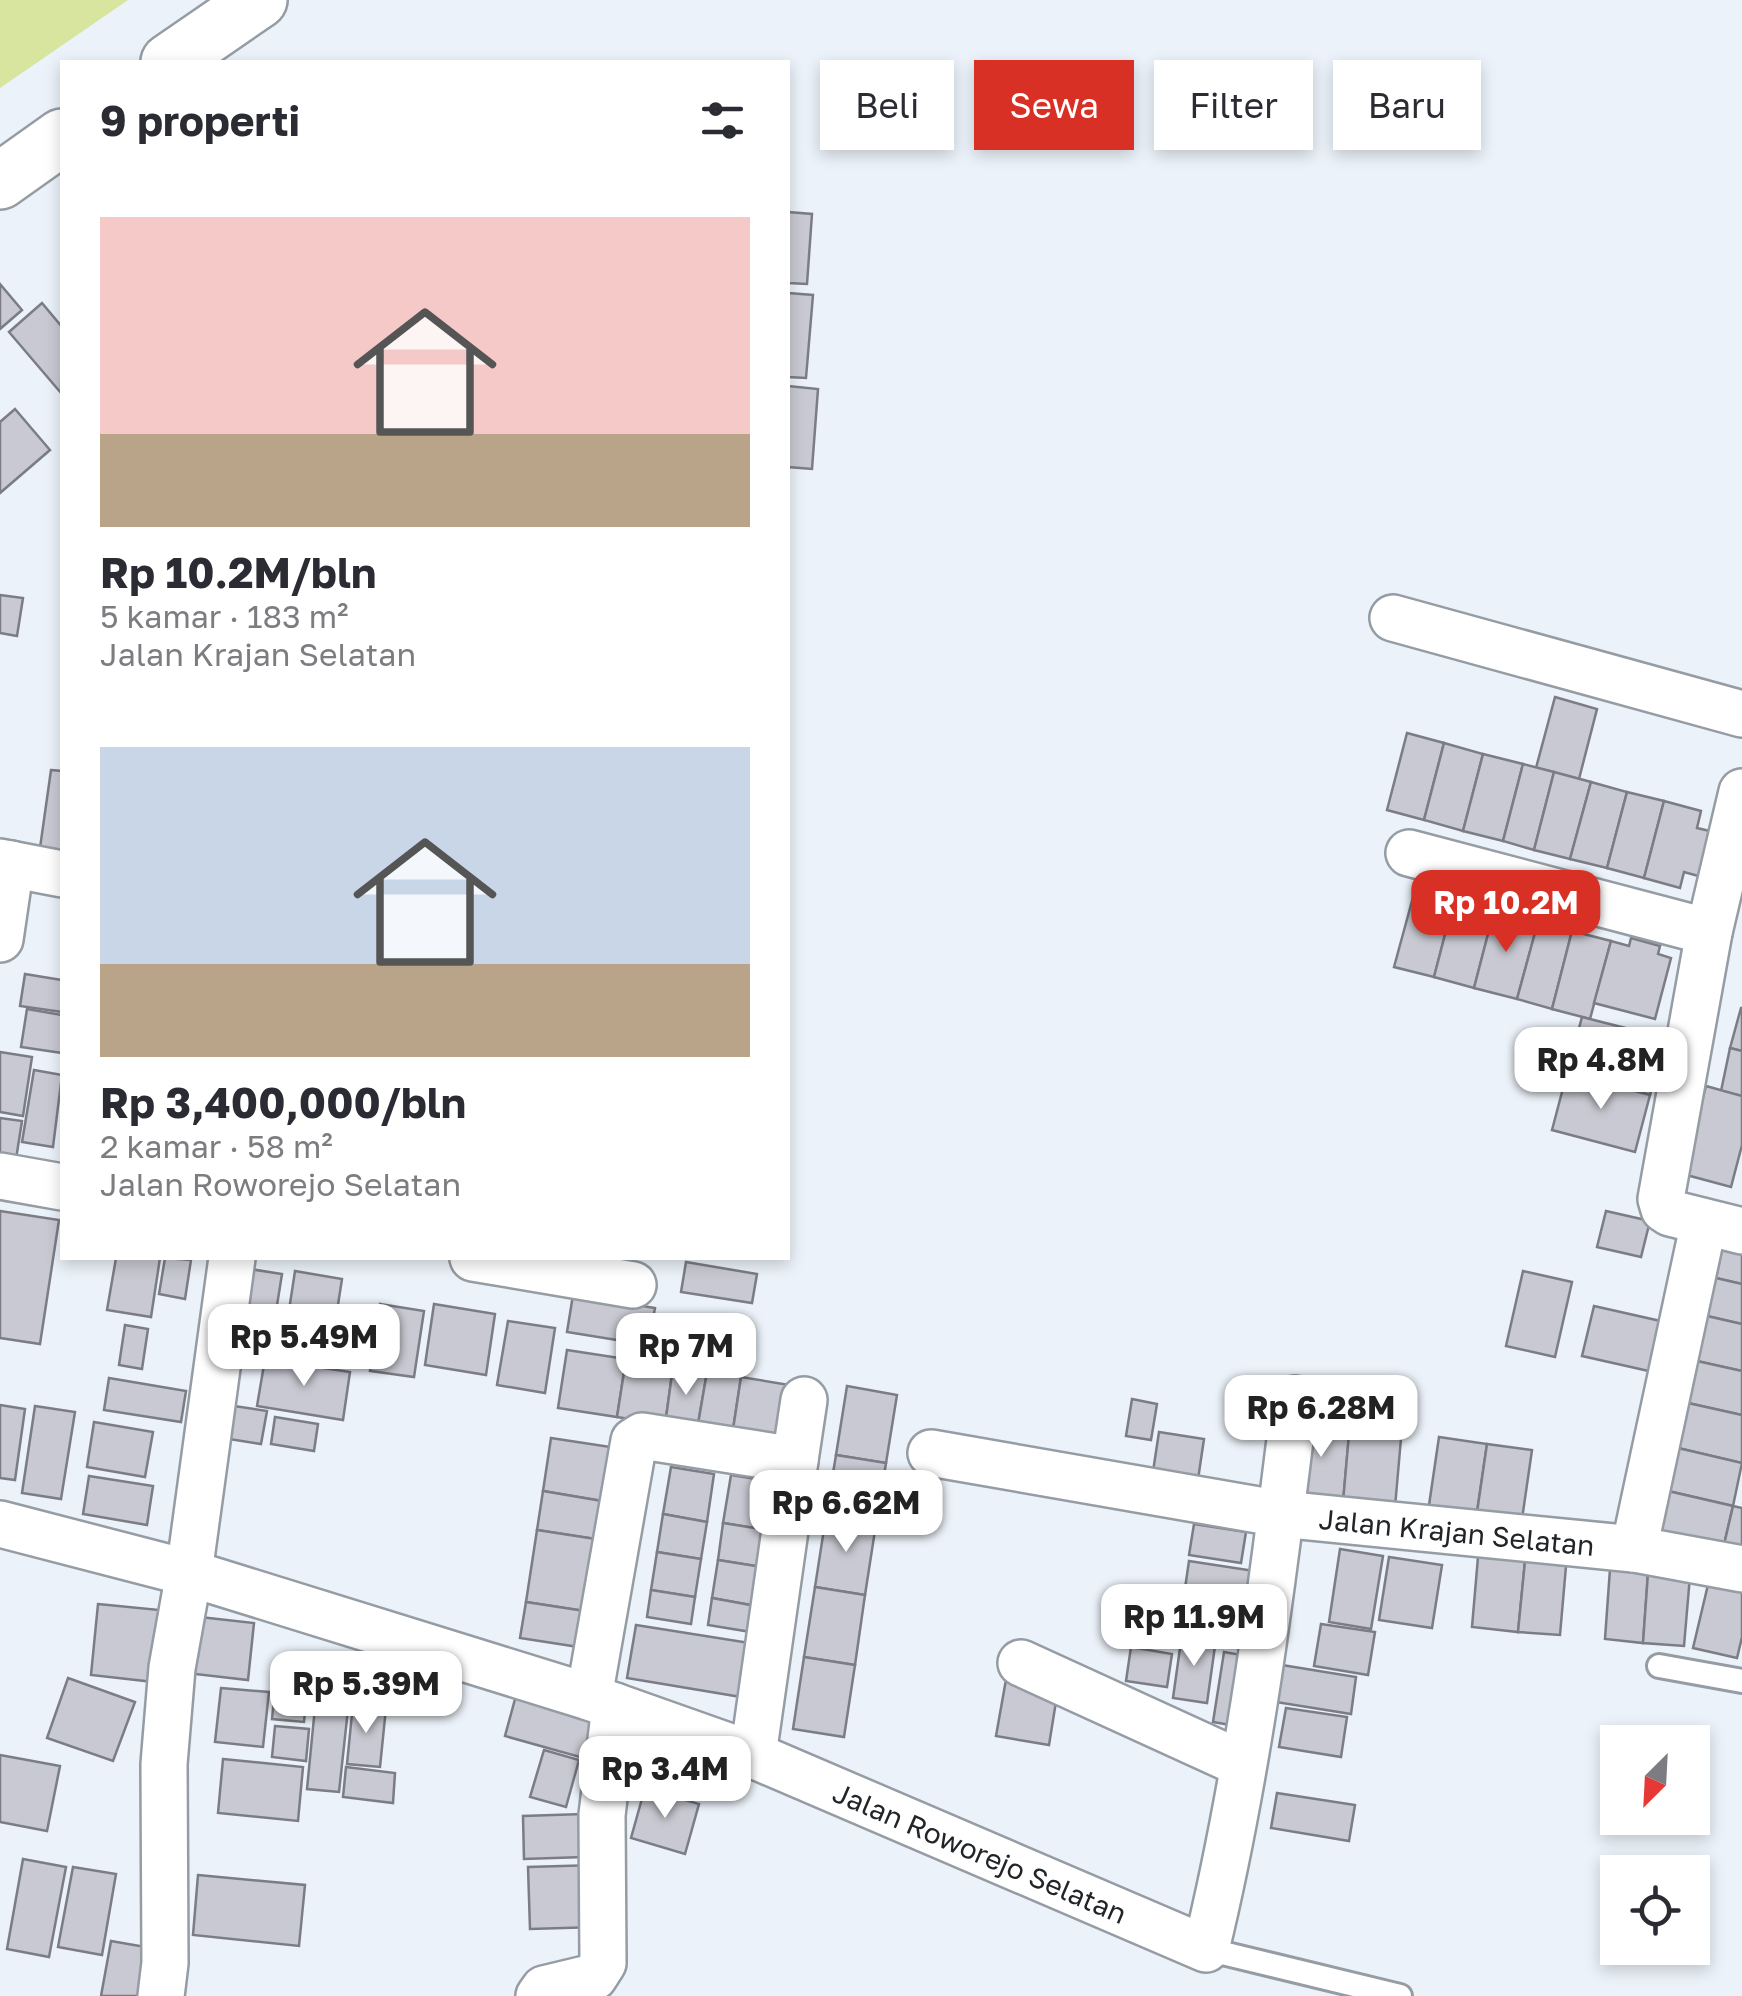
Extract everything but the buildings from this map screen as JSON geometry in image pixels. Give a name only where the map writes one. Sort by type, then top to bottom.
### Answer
[{"type":"main road","points":[[172,60],[258,0]]},
{"type":"main road","points":[[0,180],[60,138]]},
{"type":"street","points":[[1393,618],[1742,714]]},
{"type":"street","name":"Jalan Krajan Selatan","points":[[1634,1549],[1723,1226],[1670,1213],[1661,1199],[1709,932],[1742,792]]},
{"type":"street","points":[[1408,853],[1709,932]]},
{"type":"street","points":[[0,939],[6,863],[60,874]]},
{"type":"street","points":[[0,1176],[60,1187]]},
{"type":"street","points":[[161,1996],[165,1963],[164,1764],[172,1668],[232,1260]]},
{"type":"street","points":[[485,1260],[633,1284]]},
{"type":"street","name":"Jalan Krajan Selatan","points":[[1206,1949],[1242,1764],[1281,1514],[1294,1398]]},
{"type":"street","points":[[753,1754],[804,1400]]},
{"type":"street","points":[[539,1996],[544,1990],[594,1977],[603,1963],[602,1702],[634,1441],[642,1436],[795,1460]]},
{"type":"street","name":"Jalan Krajan Selatan","points":[[931,1452],[1281,1514],[1634,1549],[1742,1569]]},
{"type":"street","name":"Jalan Roworejo Selatan","points":[[0,1524],[188,1573],[602,1702],[753,1754],[1206,1949]]},
{"type":"street","points":[[1020,1663],[1242,1764]]},
{"type":"lane","points":[[1659,1666],[1742,1681]]},
{"type":"lane","points":[[1206,1949],[1400,1996]]},
{"type":"green space","points":[[0,0],[128,0],[0,88]]}]
